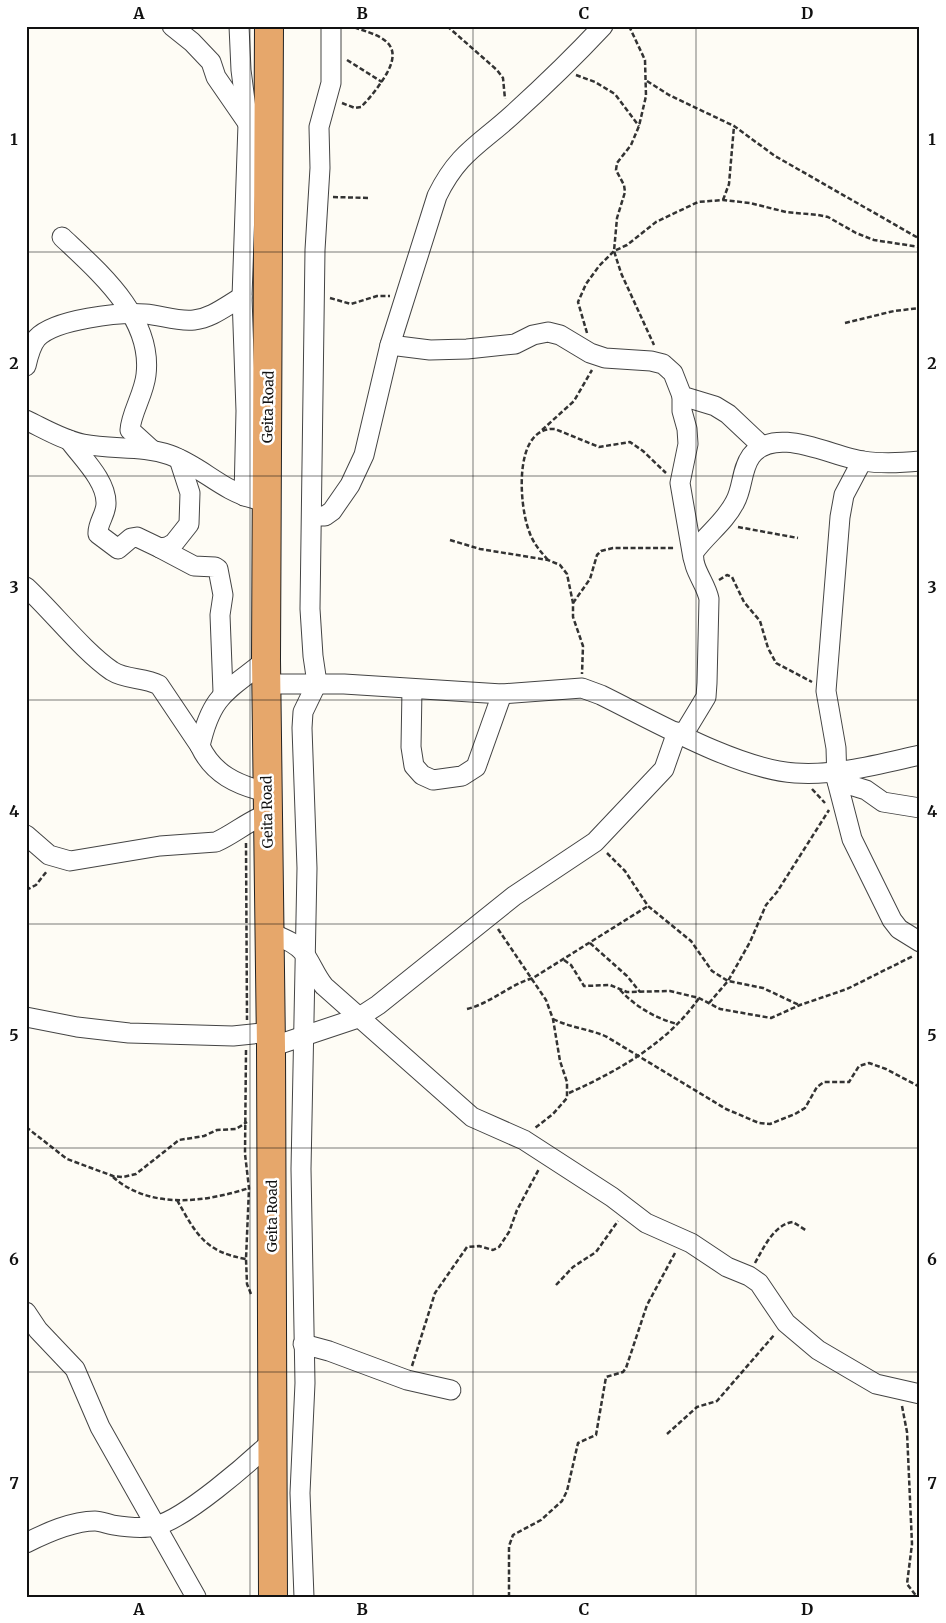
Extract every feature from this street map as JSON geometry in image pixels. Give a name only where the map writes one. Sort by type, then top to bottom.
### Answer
[{"type":"highway","name":"Geita Road","points":[[269,26],[269,288],[255,499],[266,672],[260,810],[268,932],[263,1038],[272,1316],[272,1597]]},
{"type":"street","points":[[172,26],[198,47],[212,62],[216,77],[248,124]]},
{"type":"street","points":[[26,420],[69,440],[84,444],[152,450],[179,459],[218,484],[255,499],[246,411],[242,297],[248,124],[241,70],[240,26]]},
{"type":"street","points":[[304,1597],[300,1493],[305,1384],[301,1169],[307,868],[302,728],[303,712],[317,683],[311,629],[315,297],[319,197],[319,127],[331,77],[331,26]]},
{"type":"street","points":[[312,516],[329,514],[350,485],[364,455],[390,345],[406,300],[437,196],[447,176],[462,156],[506,121],[603,26]]},
{"type":"street","points":[[62,236],[121,297],[145,342],[147,360],[143,390],[130,423],[130,430],[152,450]]},
{"type":"street","points":[[26,366],[37,338],[51,329],[98,317],[130,314],[192,321],[213,315],[242,297]]},
{"type":"street","points":[[26,1017],[77,1027],[129,1033],[263,1038],[305,1035],[358,1018],[401,988],[514,896],[595,842],[664,768],[680,733],[706,697],[710,618],[706,586],[692,553],[682,493],[681,472],[688,444],[687,428],[682,411],[682,396],[673,373],[663,364],[651,361],[597,355],[548,332],[533,334],[515,344],[467,349],[430,350],[390,345]]},
{"type":"street","points":[[682,396],[715,406],[728,414],[762,446]]},
{"type":"street","points":[[69,440],[99,481],[105,493],[106,503],[98,530],[99,536],[118,549],[131,538],[136,537],[194,566],[215,567],[218,569],[223,595],[220,615],[223,692],[208,717],[200,746]]},
{"type":"street","points":[[692,553],[722,522],[737,500],[747,463],[762,446],[788,442],[862,461],[890,464],[920,461]]},
{"type":"street","points":[[160,548],[167,548],[189,524],[190,493],[179,459]]},
{"type":"street","points":[[862,461],[844,494],[840,517],[826,691],[836,748],[836,776],[852,839],[882,902],[899,930],[920,942]]},
{"type":"street","points":[[26,588],[95,657],[113,672],[126,677],[149,680],[159,685],[206,758],[226,777],[242,786],[260,810],[229,836],[216,842],[152,847],[79,860],[56,858],[26,835]]},
{"type":"street","points":[[223,692],[266,672],[317,683],[502,694],[582,688],[601,695],[718,752],[780,772],[836,776],[920,755]]},
{"type":"street","points":[[412,689],[411,746],[414,766],[422,775],[433,780],[462,776],[476,767],[502,694]]},
{"type":"street","points":[[836,776],[866,790],[883,802],[920,808]]},
{"type":"street","points":[[268,932],[287,940],[304,954],[315,976],[358,1018],[417,1066],[472,1117],[524,1140],[628,1208],[646,1223],[691,1243],[727,1267],[749,1276],[759,1283],[786,1322],[810,1344],[858,1375],[876,1384],[920,1394]]},
{"type":"street","points":[[26,1312],[38,1330],[76,1369],[100,1427],[196,1597]]},
{"type":"street","points":[[303,1344],[407,1380],[451,1390]]},
{"type":"street","points":[[26,1543],[80,1522],[97,1520],[114,1525],[156,1526],[176,1516],[213,1490],[245,1466],[272,1441]]},
{"type":"path","points":[[327,96],[355,108],[361,107],[382,82],[393,63],[393,49],[387,42],[350,26]]},
{"type":"path","points":[[447,26],[498,70],[503,78],[506,121]]},
{"type":"path","points":[[629,26],[645,60],[647,81],[646,96],[639,126],[631,145],[617,163],[616,170],[624,185],[625,192],[617,218],[614,252],[621,273],[663,364]]},
{"type":"path","points":[[332,54],[359,67],[382,82]]},
{"type":"path","points":[[560,69],[595,82],[615,94],[639,126]]},
{"type":"path","points":[[647,81],[669,95],[734,126],[775,156],[920,239]]},
{"type":"path","points":[[723,200],[729,184],[734,126]]},
{"type":"path","points":[[319,197],[370,198]]},
{"type":"path","points":[[548,560],[539,551],[528,530],[523,499],[525,450],[529,441],[574,401],[597,355],[578,309],[580,295],[595,272],[614,252],[628,245],[656,222],[673,212],[698,202],[723,200],[750,203],[786,212],[828,217],[856,233],[874,240],[920,247]]},
{"type":"path","points":[[315,297],[351,304],[377,296],[406,300]]},
{"type":"path","points":[[845,324],[894,311],[920,308]]},
{"type":"path","points":[[540,431],[555,429],[599,446],[625,442],[634,444],[660,466],[682,493]]},
{"type":"path","points":[[722,522],[753,531],[798,538]]},
{"type":"path","points":[[450,540],[480,549],[548,560],[560,564],[567,574],[573,603],[573,617],[583,646],[582,688]]},
{"type":"path","points":[[573,603],[590,580],[597,555],[601,551],[613,548],[692,553]]},
{"type":"path","points":[[706,586],[724,576],[732,577],[744,602],[760,620],[768,648],[776,664],[826,691]]},
{"type":"path","points":[[709,1003],[728,981],[750,942],[766,905],[777,892],[830,808]]},
{"type":"path","points":[[260,810],[263,1038],[247,1122],[245,1162],[250,1188],[246,1259],[250,1293],[255,1303],[272,1316]]},
{"type":"path","points":[[595,842],[619,863],[648,906],[691,942],[712,971],[728,981],[763,988],[800,1005]]},
{"type":"path","points":[[26,890],[42,879],[56,858]]},
{"type":"path","points":[[467,1009],[482,1004],[513,985],[533,978],[648,906]]},
{"type":"path","points":[[489,916],[533,978],[546,1000],[553,1019],[556,1045],[569,1093]]},
{"type":"path","points":[[590,943],[627,976],[640,992]]},
{"type":"path","points":[[564,960],[571,965],[584,986],[602,984],[640,992],[670,991],[700,998],[720,1009],[763,1018],[775,1017],[800,1005],[847,989],[920,952]]},
{"type":"path","points":[[619,989],[635,1004],[657,1018],[677,1024]]},
{"type":"path","points":[[524,1140],[536,1126],[563,1103],[569,1093],[638,1055],[661,1040],[700,998]]},
{"type":"path","points":[[553,1019],[567,1026],[600,1034],[726,1109],[764,1124],[796,1114],[805,1108],[817,1087],[824,1082],[849,1082],[859,1066],[869,1063],[881,1066],[920,1087]]},
{"type":"path","points":[[26,1127],[68,1159],[113,1176],[130,1177],[179,1140],[204,1136],[218,1130],[236,1129],[247,1122]]},
{"type":"path","points":[[407,1380],[435,1293],[467,1247],[479,1246],[493,1250],[504,1241],[522,1201],[547,1154]]},
{"type":"path","points":[[113,1176],[131,1191],[142,1196],[177,1200],[218,1197],[250,1188]]},
{"type":"path","points":[[177,1200],[202,1240],[222,1253],[246,1259]]},
{"type":"path","points":[[556,1285],[573,1267],[596,1252],[628,1208]]},
{"type":"path","points":[[749,1276],[764,1246],[785,1224],[793,1222],[807,1231]]},
{"type":"path","points":[[509,1597],[509,1546],[512,1538],[542,1520],[562,1501],[567,1491],[578,1443],[596,1435],[606,1377],[623,1372],[626,1368],[646,1305],[675,1254],[674,1242],[669,1233]]},
{"type":"path","points":[[667,1434],[697,1407],[717,1402],[786,1322]]},
{"type":"path","points":[[898,1390],[907,1432],[912,1544],[907,1584],[917,1597]]}]
